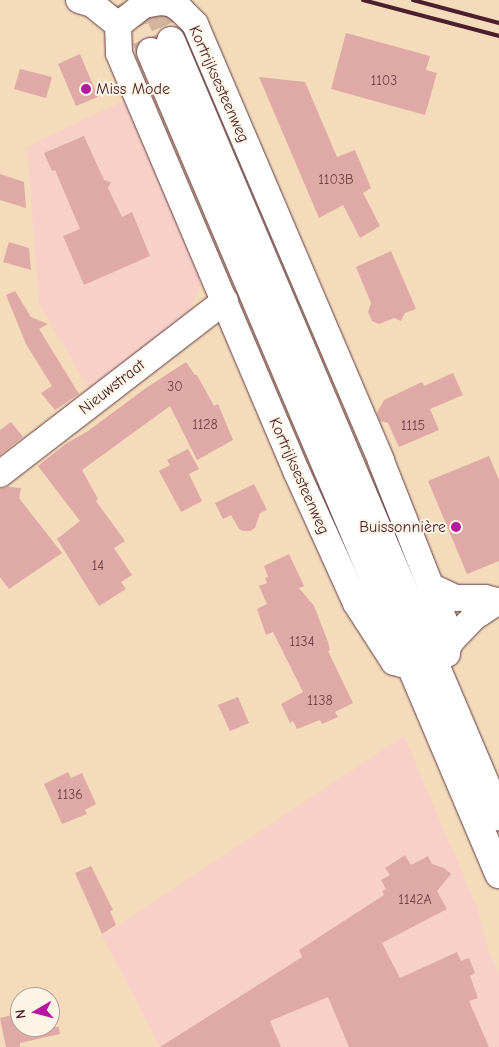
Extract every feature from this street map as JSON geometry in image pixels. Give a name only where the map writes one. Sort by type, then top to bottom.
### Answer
[{"type":"main road","name":"Kortrijksesteenweg","points":[[499,816],[161,46],[403,665],[499,874]]},
{"type":"street","points":[[78,0],[92,4],[118,25]]},
{"type":"street","name":"Kortrijksesteenweg","points":[[403,665],[356,603],[297,473],[119,53],[118,25],[144,5],[159,2],[171,3],[195,24],[381,461],[452,640]]},
{"type":"street","name":"Nieuwstraat","points":[[0,474],[225,301]]},
{"type":"street","points":[[432,587],[456,598],[485,598],[498,601]]},
{"type":"street","points":[[450,701],[446,673],[448,644],[474,617],[498,601]]},
{"type":"shaded area","points":[[127,99],[201,281],[188,316],[91,393],[39,303],[27,147]]},
{"type":"shaded area","points":[[404,736],[477,907],[488,949],[499,973],[499,1047],[160,1047],[102,936]]},
{"type":"building","points":[[346,33],[430,56],[426,70],[437,73],[425,115],[331,89]]},
{"type":"building","points":[[80,54],[98,97],[76,106],[58,64]]},
{"type":"building","points":[[20,69],[52,77],[46,98],[14,89]]},
{"type":"building","points":[[259,77],[305,82],[337,157],[355,150],[371,188],[363,193],[380,226],[360,238],[343,205],[319,218]]},
{"type":"building","points":[[84,136],[104,180],[111,182],[108,188],[122,217],[132,212],[150,256],[84,285],[63,236],[80,229],[55,170],[52,171],[44,153]]},
{"type":"building","points":[[0,174],[24,182],[26,208],[0,200]]},
{"type":"building","points":[[9,242],[29,248],[31,270],[3,262]]},
{"type":"building","points":[[391,251],[416,309],[405,313],[401,321],[394,318],[379,324],[372,321],[368,312],[371,303],[356,267]]},
{"type":"building","points":[[15,291],[31,317],[48,324],[39,329],[79,394],[55,410],[41,393],[52,386],[26,344],[6,295]]},
{"type":"building","points":[[186,362],[195,375],[197,375],[214,406],[218,404],[233,440],[197,460],[170,406],[82,470],[98,499],[96,501],[125,541],[114,548],[132,575],[121,582],[126,589],[99,606],[57,539],[80,521],[38,466],[67,443],[88,431],[146,388]]},
{"type":"building","points":[[453,373],[463,395],[430,409],[439,430],[399,447],[388,423],[380,421],[377,413],[384,400],[422,382],[424,386]]},
{"type":"building","points":[[11,422],[23,437],[0,455],[0,430]]},
{"type":"building","points":[[188,449],[199,469],[189,474],[202,501],[181,512],[159,471],[170,465],[167,460]]},
{"type":"building","points":[[489,456],[499,480],[499,561],[467,574],[428,481]]},
{"type":"building","points":[[254,484],[267,510],[260,513],[255,528],[250,531],[243,531],[239,529],[231,515],[223,519],[215,503]]},
{"type":"building","points":[[8,487],[21,488],[19,498],[62,553],[9,589],[0,577],[0,489]]},
{"type":"building","points":[[289,554],[304,586],[299,588],[314,606],[328,642],[330,650],[328,651],[353,703],[335,712],[338,717],[322,724],[320,720],[297,729],[293,721],[290,723],[281,704],[303,692],[273,632],[266,635],[257,609],[267,604],[259,586],[267,583],[265,578],[268,577],[264,566]]},
{"type":"building","points":[[238,697],[249,723],[230,731],[218,705]]},
{"type":"building","points":[[68,772],[71,778],[82,773],[96,804],[85,810],[87,814],[62,824],[44,784]]},
{"type":"building","points":[[405,855],[411,865],[428,856],[432,864],[444,868],[451,874],[437,891],[447,909],[382,943],[400,978],[457,952],[461,961],[469,958],[475,973],[470,976],[478,998],[469,1001],[489,1047],[349,1047],[328,997],[270,1021],[281,1047],[160,1047],[302,957],[299,950],[384,895],[382,891],[386,889],[381,880],[390,875],[385,868]]},
{"type":"building","points":[[91,866],[113,910],[110,911],[116,925],[102,934],[75,873]]},
{"type":"building","points":[[10,1016],[10,1037],[47,1037],[20,1043],[20,1047],[6,1047],[0,1018]]},
{"type":"tunnel","points":[[130,0],[151,52]]},
{"type":"tunnel","points":[[154,0],[171,41]]},
{"type":"railway","points":[[363,0],[499,36]]},
{"type":"railway","points":[[413,0],[499,23]]},
{"type":"place","name":"Miss Mode","points":[[86,89]]},
{"type":"place","name":"Buissonnière","points":[[456,527]]}]
